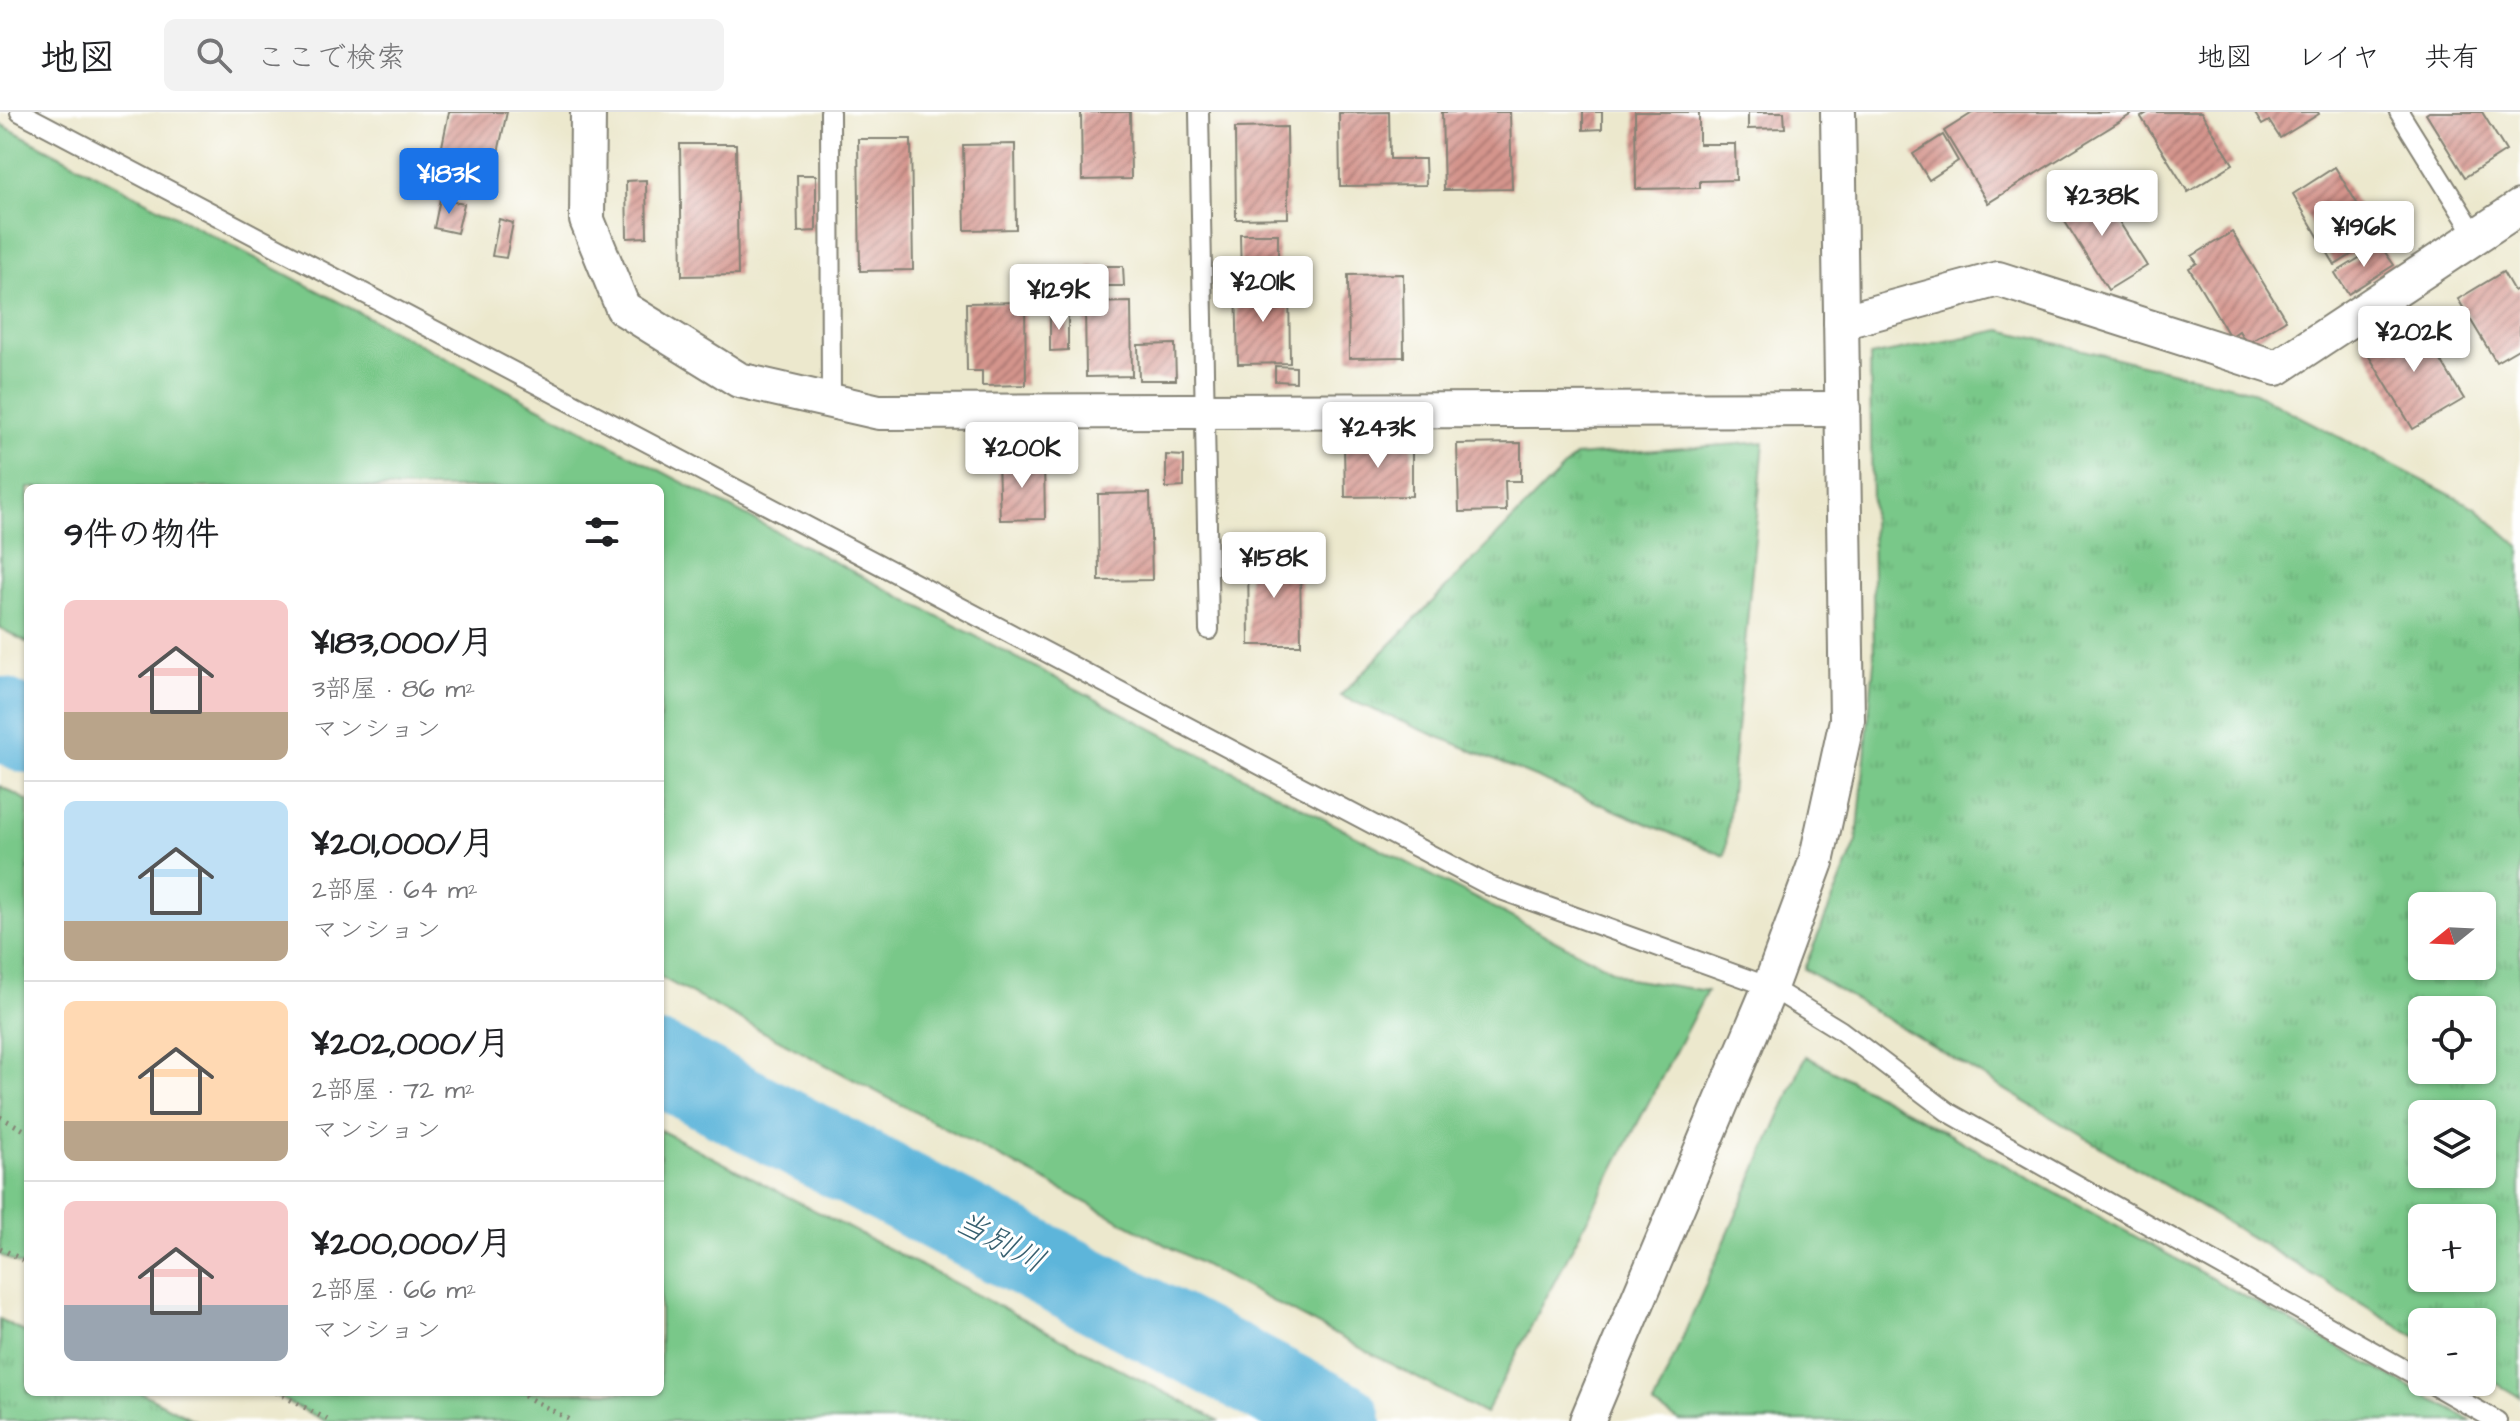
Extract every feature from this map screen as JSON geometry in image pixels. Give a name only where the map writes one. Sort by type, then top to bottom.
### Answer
[{"type":"street","points":[[588,112],[587,220],[623,308],[739,380],[879,412],[1843,409]]},
{"type":"street","points":[[1587,1421],[1770,987],[1816,862],[1847,720],[1838,112]]},
{"type":"street","points":[[1841,322],[1998,279],[2277,368],[2520,207]]},
{"type":"lane","points":[[20,112],[1490,886],[1770,987],[1840,1030],[1948,1112],[2408,1371]]},
{"type":"lane","points":[[830,112],[831,401]]},
{"type":"lane","points":[[1199,112],[1209,630]]},
{"type":"lane","points":[[2399,112],[2476,236]]},
{"type":"lane","points":[[2453,1396],[2497,1421]]},
{"type":"path","points":[[0,1117],[24,1130]]},
{"type":"path","points":[[0,1248],[24,1261]]},
{"type":"path","points":[[283,1396],[330,1421]]},
{"type":"path","points":[[525,1396],[572,1421]]},
{"type":"green space","points":[[0,124],[1629,979],[1707,991],[1485,1414],[664,979],[664,484],[24,484],[24,641],[0,628]]},
{"type":"green space","points":[[2001,330],[2249,390],[2476,508],[2520,547],[2520,1397],[2496,1383],[2496,1308],[2408,1308],[2408,1332],[1804,969],[1857,841],[1874,661],[1870,356]]},
{"type":"green space","points":[[1764,442],[1725,856],[1340,696],[1575,456]]},
{"type":"green space","points":[[0,786],[24,799],[24,1267],[0,1255]]},
{"type":"green space","points":[[1806,1056],[2408,1386],[2408,1396],[2426,1396],[2472,1421],[1680,1421],[1653,1405]]},
{"type":"green space","points":[[664,1132],[1220,1421],[325,1421],[276,1396],[664,1396]]},
{"type":"green space","points":[[0,1319],[24,1332],[24,1396],[148,1396],[196,1421],[0,1421]]},
{"type":"building","points":[[449,112],[507,112],[490,189],[457,181],[455,191],[425,184],[432,154],[440,156]]},
{"type":"building","points":[[1081,112],[1130,112],[1131,179],[1082,180]]},
{"type":"building","points":[[1389,112],[1390,159],[1425,159],[1426,185],[1340,186],[1339,113]]},
{"type":"building","points":[[1442,112],[1510,112],[1512,189],[1444,190]]},
{"type":"building","points":[[1583,112],[1602,112],[1602,129],[1583,130]]},
{"type":"building","points":[[1635,112],[1699,112],[1699,144],[1735,144],[1736,180],[1700,181],[1700,188],[1636,189]]},
{"type":"building","points":[[1748,112],[1784,112],[1785,128],[1748,129]]},
{"type":"building","points":[[1974,112],[2135,112],[1988,203],[1944,131]]},
{"type":"building","points":[[2149,112],[2201,112],[2233,164],[2188,192],[2141,117]]},
{"type":"building","points":[[2254,112],[2319,114],[2280,138],[2269,121],[2262,125]]},
{"type":"building","points":[[2482,112],[2506,151],[2465,177],[2426,114]]},
{"type":"building","points":[[1287,127],[1288,218],[1236,219],[1235,128]]},
{"type":"building","points":[[1943,135],[1958,161],[1929,180],[1913,154]]},
{"type":"building","points":[[858,139],[911,139],[913,270],[860,271]]},
{"type":"building","points":[[680,144],[736,144],[738,275],[682,276]]},
{"type":"building","points":[[1015,144],[1016,229],[965,230],[963,145]]},
{"type":"building","points":[[2335,167],[2378,238],[2335,265],[2293,194]]},
{"type":"building","points":[[797,175],[816,175],[816,231],[798,232]]},
{"type":"building","points":[[646,180],[647,237],[627,238],[626,181]]},
{"type":"building","points":[[2096,185],[2147,266],[2108,290],[2057,209]]},
{"type":"building","points":[[440,199],[464,204],[457,233],[434,228]]},
{"type":"building","points":[[499,219],[513,223],[506,258],[492,256]]},
{"type":"building","points":[[2232,232],[2286,320],[2247,344],[2239,331],[2230,337],[2189,268],[2197,263],[2192,256]]},
{"type":"building","points":[[1240,234],[1278,234],[1278,275],[1241,276]]},
{"type":"building","points":[[2380,245],[2394,265],[2348,294],[2335,273]]},
{"type":"building","points":[[1088,266],[1123,266],[1124,286],[1088,286]]},
{"type":"building","points":[[2503,272],[2514,291],[2520,288],[2520,348],[2496,362],[2458,299]]},
{"type":"building","points":[[1403,274],[1404,357],[1349,358],[1348,275]]},
{"type":"building","points":[[1289,285],[1290,363],[1238,364],[1236,286]]},
{"type":"building","points":[[1025,302],[1026,385],[982,386],[982,371],[967,371],[966,303]]},
{"type":"building","points":[[1131,302],[1132,376],[1086,377],[1085,303]]},
{"type":"building","points":[[1068,313],[1068,350],[1050,351],[1050,314]]},
{"type":"building","points":[[2415,318],[2464,399],[2413,429],[2364,348]]},
{"type":"building","points":[[1175,344],[1176,380],[1139,380],[1138,345]]},
{"type":"building","points":[[1275,366],[1296,367],[1296,382],[1275,381]]},
{"type":"building","points":[[1412,443],[1412,496],[1345,497],[1344,444]]},
{"type":"building","points":[[1521,443],[1521,481],[1505,481],[1506,511],[1459,512],[1457,444]]},
{"type":"building","points":[[1166,455],[1184,456],[1184,487],[1166,488]]},
{"type":"building","points":[[1044,460],[1045,519],[1000,520],[998,461]]},
{"type":"building","points":[[1150,493],[1152,580],[1099,581],[1098,494]]},
{"type":"building","points":[[1248,554],[1300,554],[1301,645],[1249,645]]},
{"type":"waterway","name":"当別川","points":[[0,718],[24,730]]},
{"type":"waterway","name":"当別川","points":[[664,1066],[1341,1421]]}]
